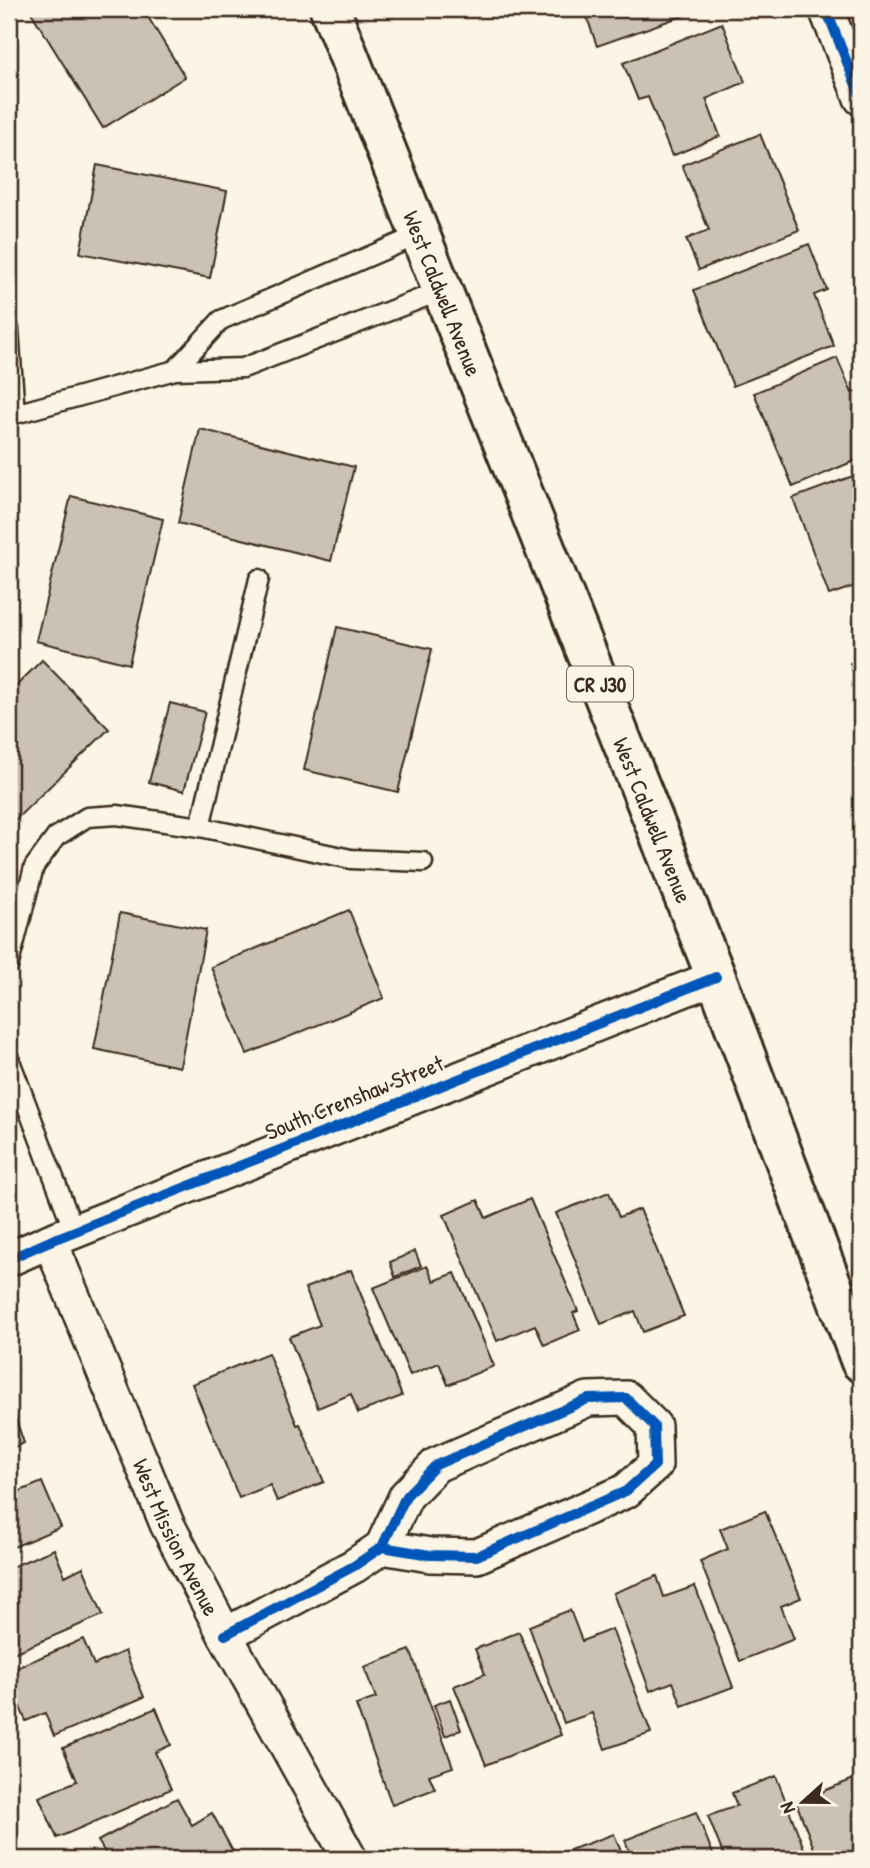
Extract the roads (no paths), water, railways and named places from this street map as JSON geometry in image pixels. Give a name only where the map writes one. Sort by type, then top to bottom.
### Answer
[{"type":"main road","name":"West Caldwell Avenue","points":[[330,9],[716,977],[861,1362]]},
{"type":"street","points":[[826,9],[861,98]]},
{"type":"street","name":"South Crenshaw Street","points":[[11,1250],[62,1236],[716,977]]},
{"type":"street","name":"West Mission Avenue","points":[[62,1236],[167,1524],[225,1635],[350,1859]]},
{"type":"street","points":[[225,1635],[354,1566],[382,1547],[407,1496],[436,1465],[588,1399],[626,1398],[653,1426],[655,1465],[626,1491],[477,1556],[430,1555],[382,1547]]},
{"type":"lane","points":[[175,370],[221,320],[421,234]]},
{"type":"lane","points":[[9,329],[12,415],[175,370],[243,368],[443,290]]},
{"type":"lane","points":[[200,827],[260,579]]},
{"type":"lane","points":[[9,964],[12,934],[34,867],[56,837],[87,817],[117,815],[200,827],[351,859],[423,862]]},
{"type":"lane","points":[[9,1058],[62,1236]]}]
